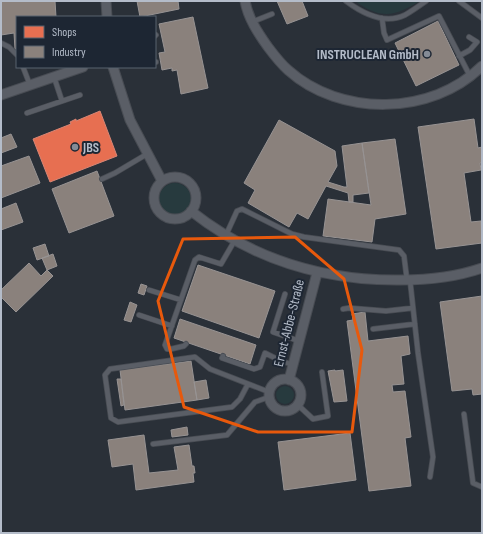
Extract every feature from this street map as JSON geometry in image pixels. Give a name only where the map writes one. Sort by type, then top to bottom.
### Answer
[{"type":"street","points":[[106,1],[107,16]]},
{"type":"street","points":[[245,1],[252,22],[260,37],[288,70],[311,86],[336,96],[361,103],[386,104],[410,102],[437,95],[458,84],[482,66]]},
{"type":"street","points":[[1,95],[80,68]]},
{"type":"street","points":[[113,68],[130,120],[162,181]]},
{"type":"street","points":[[174,177],[186,180],[191,184],[196,194],[196,200],[191,211],[186,216],[174,219],[162,214],[155,204],[154,197],[155,191],[162,181],[174,177]]},
{"type":"street","name":"Ernst-Abbe-Straße","points":[[191,211],[206,223],[235,240],[274,259],[317,273],[369,280],[409,280],[436,278],[482,268]]},
{"type":"street","name":"Ernst-Abbe-Straße","points":[[289,380],[317,273]]},
{"type":"street","name":"Ernst-Abbe-Straße","points":[[269,394],[275,383],[279,380],[289,380],[294,382],[300,390],[301,395],[298,405]]},
{"type":"street","points":[[269,394],[272,404],[280,410],[290,411],[298,405]]},
{"type":"lane","points":[[346,1],[373,17],[390,19],[404,16],[426,1]]},
{"type":"lane","points":[[459,1],[482,18]]},
{"type":"lane","points":[[252,22],[272,14]]},
{"type":"lane","points":[[382,18],[384,33],[387,40],[439,16],[470,76]]},
{"type":"lane","points":[[460,56],[470,50],[477,42],[469,37]]},
{"type":"lane","points":[[1,43],[16,54]]},
{"type":"lane","points":[[23,68],[30,85]]},
{"type":"lane","points":[[54,77],[62,101]]},
{"type":"lane","points":[[27,113],[80,94]]},
{"type":"lane","points":[[102,179],[147,154]]},
{"type":"lane","points":[[226,235],[237,211],[242,209],[292,234],[399,250],[404,256],[413,308],[433,457],[430,477]]},
{"type":"lane","points":[[186,344],[184,346],[171,349],[167,349],[165,345],[195,260],[199,257],[221,264],[235,240]]},
{"type":"lane","points":[[149,290],[181,300]]},
{"type":"lane","points":[[285,294],[273,332],[299,341]]},
{"type":"lane","points":[[343,308],[386,312],[413,308]]},
{"type":"lane","points":[[139,315],[172,326]]},
{"type":"lane","points":[[373,330],[415,324]]},
{"type":"lane","points":[[223,356],[222,358],[254,369],[260,367],[265,352],[279,360],[293,365]]},
{"type":"lane","points":[[248,384],[240,399],[232,406],[118,422],[111,418],[105,375],[110,369],[195,357],[210,369],[248,384],[269,394]]},
{"type":"lane","points":[[298,405],[314,419],[328,416],[322,372]]},
{"type":"lane","points":[[153,444],[227,435],[255,402],[269,394]]},
{"type":"lane","points":[[464,414],[473,484],[482,487]]},
{"type":"highlighted area","points":[[295,237],[344,279],[362,350],[352,432],[258,432],[184,407],[158,301],[183,239]]},
{"type":"green space","points":[[355,1],[420,1],[399,12],[381,14],[372,11]]},
{"type":"green space","points":[[175,183],[186,188],[191,199],[186,210],[175,215],[164,210],[159,199],[164,188]]},
{"type":"green space","points":[[281,386],[289,386],[294,391],[292,402],[289,404],[281,404],[276,399],[276,391]]},
{"type":"building: Shops","name":"JBS","points":[[100,111],[117,156],[50,182],[33,139],[71,124],[70,122],[76,119],[76,121]]},
{"type":"building: Industry","points":[[1,1],[55,1],[56,16],[16,16],[16,49],[14,33],[1,35]]},
{"type":"building: Industry","points":[[137,1],[178,1],[179,9],[140,16]]},
{"type":"building: Industry","points":[[277,1],[302,1],[308,16],[287,24]]},
{"type":"building: Industry","points":[[193,17],[208,88],[181,94],[177,70],[172,71],[172,68],[162,70],[159,53],[165,52],[159,24]]},
{"type":"building: Industry","name":"INSTRUCLEAN GmbH","points":[[438,21],[459,65],[416,86],[395,43]]},
{"type":"building: Industry","points":[[474,119],[478,148],[482,147],[482,163],[480,163],[481,170],[464,173],[471,222],[481,221],[482,243],[436,249],[418,127]]},
{"type":"building: Industry","points":[[279,120],[335,151],[337,166],[328,182],[344,187],[347,187],[342,146],[362,143],[369,193],[353,195],[353,202],[349,202],[348,193],[326,186],[308,219],[297,213],[289,227],[248,203],[255,190],[244,183]]},
{"type":"building: Industry","points":[[11,134],[17,147],[1,153],[1,138]]},
{"type":"building: Industry","points":[[395,139],[406,214],[375,219],[372,242],[323,236],[328,199],[371,205],[362,143]]},
{"type":"building: Industry","points":[[29,156],[40,183],[1,198],[1,166]]},
{"type":"building: Industry","points":[[97,171],[114,216],[69,233],[52,189]]},
{"type":"building: Industry","points":[[16,203],[23,222],[1,230],[1,209]]},
{"type":"building: Industry","points":[[45,244],[49,256],[37,260],[33,248]]},
{"type":"building: Industry","points":[[53,254],[57,266],[47,270],[42,258]]},
{"type":"building: Industry","points":[[29,263],[41,276],[47,270],[53,276],[16,312],[1,297],[1,290]]},
{"type":"building: Industry","points":[[198,265],[275,291],[259,338],[182,311]]},
{"type":"building: Industry","points":[[141,284],[147,286],[144,295],[138,293]]},
{"type":"building: Industry","points":[[482,296],[482,394],[473,395],[472,389],[452,391],[440,302]]},
{"type":"building: Industry","points":[[130,302],[137,305],[131,322],[124,320]]},
{"type":"building: Industry","points":[[365,312],[368,341],[408,336],[410,354],[401,356],[404,384],[392,385],[393,392],[405,391],[411,437],[405,438],[411,486],[369,491],[347,321],[353,320],[352,314]]},
{"type":"building: Industry","points":[[180,319],[256,345],[250,364],[174,338]]},
{"type":"building: Industry","points":[[191,361],[197,400],[125,410],[120,370]]},
{"type":"building: Industry","points":[[343,370],[347,401],[334,402],[328,371]]},
{"type":"building: Industry","points":[[117,379],[121,379],[124,405],[121,406]]},
{"type":"building: Industry","points":[[206,380],[209,398],[197,400],[194,382]]},
{"type":"building: Industry","points":[[187,427],[188,435],[172,437],[171,430]]},
{"type":"building: Industry","points":[[350,433],[356,480],[284,490],[278,442]]},
{"type":"building: Industry","points":[[144,435],[149,473],[178,470],[174,447],[189,445],[192,466],[194,466],[195,473],[193,473],[194,482],[136,490],[133,464],[112,467],[108,440]]},
{"type":"place","name":"INSTRUCLEAN GmbH","points":[[427,54]]},
{"type":"place","name":"JBS","points":[[75,147]]}]
